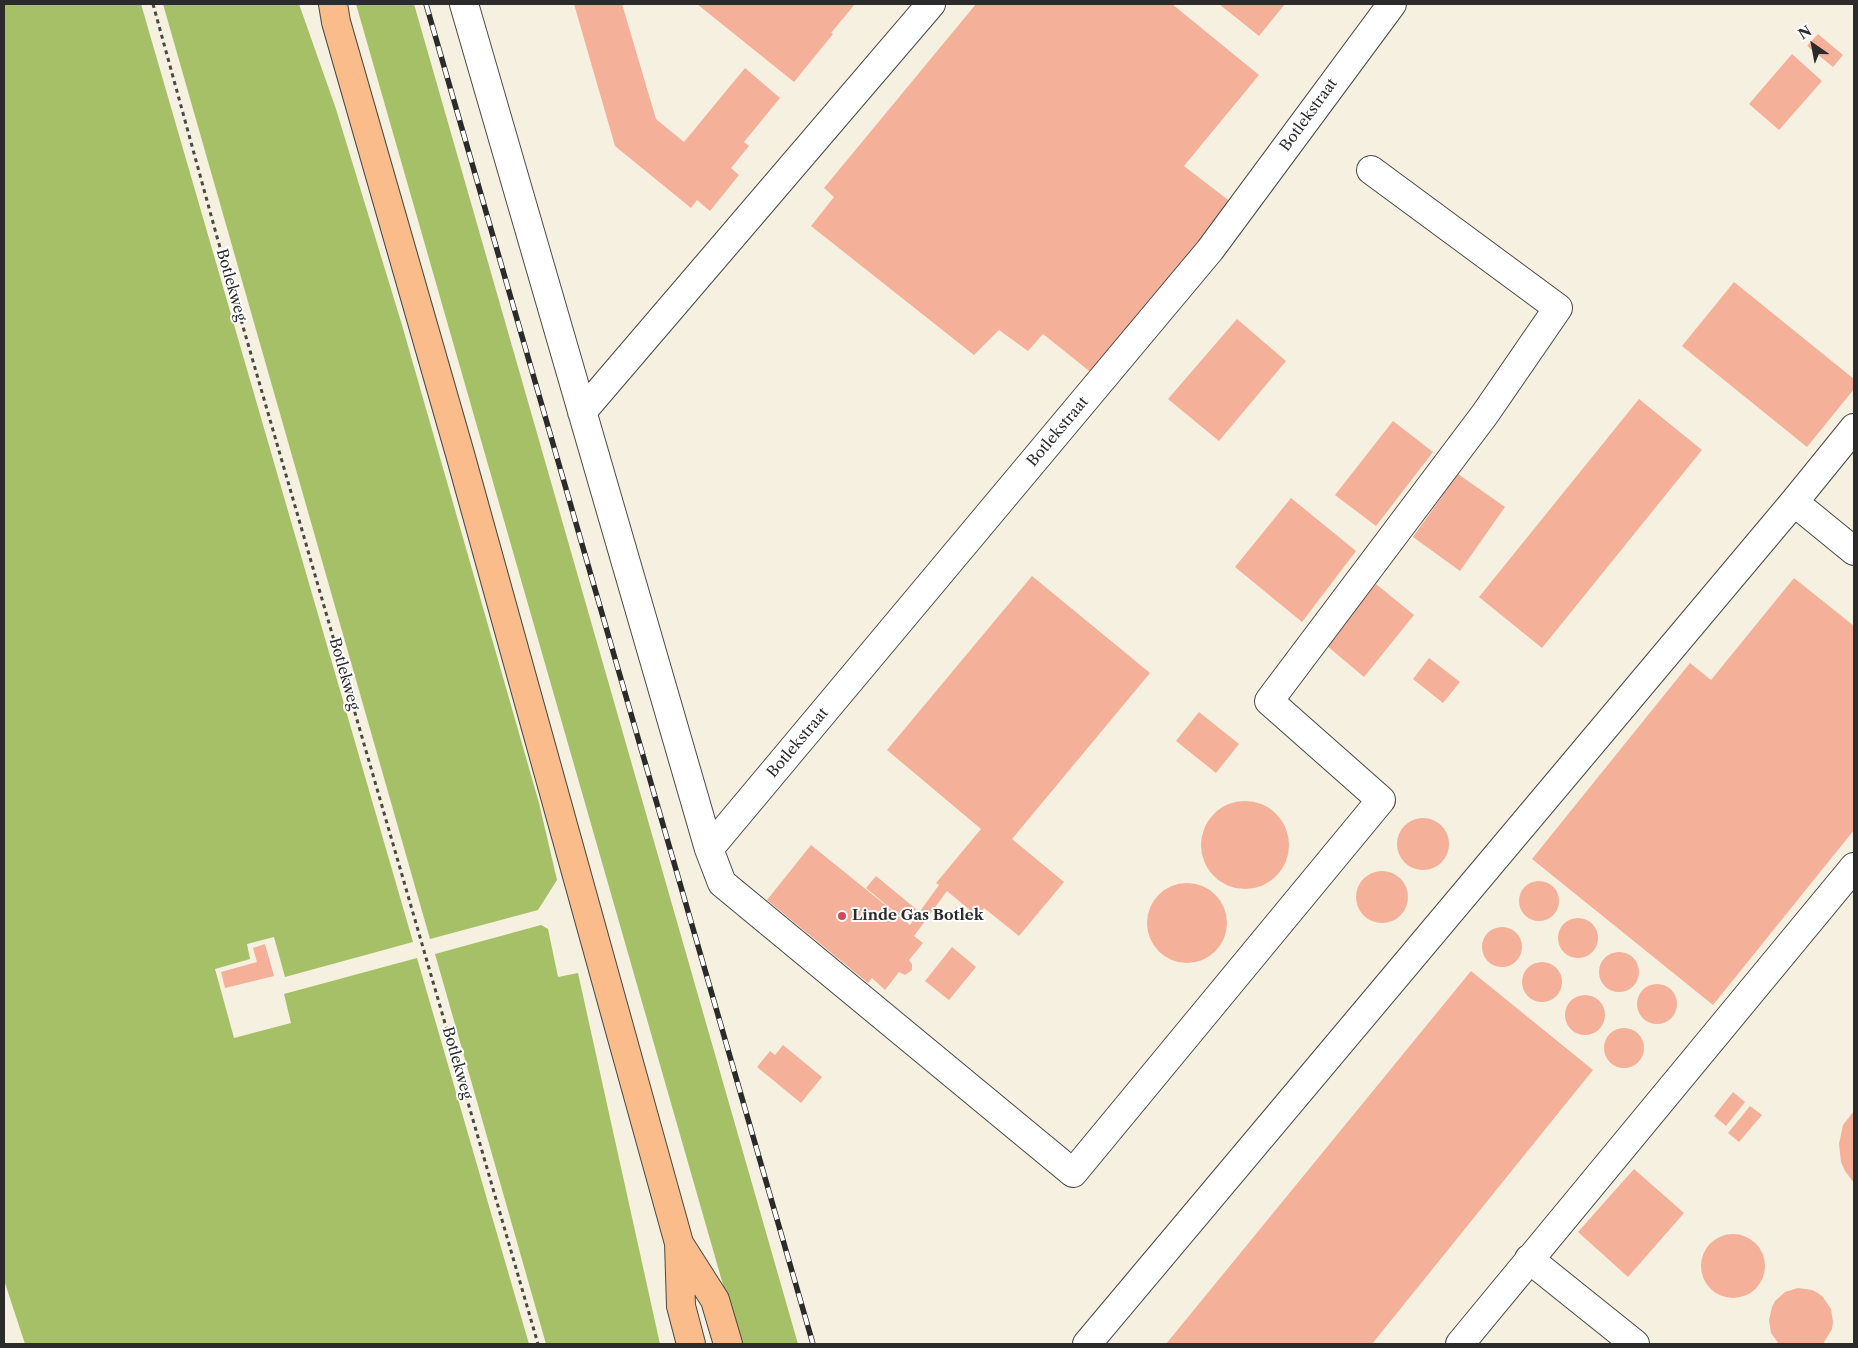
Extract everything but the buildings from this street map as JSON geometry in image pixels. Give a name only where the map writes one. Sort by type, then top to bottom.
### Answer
[{"type":"main road","points":[[332,10],[460,454],[680,1243],[681,1306],[691,1344]]},
{"type":"main road","points":[[680,1243],[715,1300],[728,1344]]},
{"type":"street","points":[[464,4],[709,850],[722,882],[1073,1173],[1381,800],[1269,701],[1485,414],[1558,308],[1371,170]]},
{"type":"street","points":[[582,412],[931,4]]},
{"type":"street","name":"Botlekstraat","points":[[709,850],[1210,250],[1392,4]]},
{"type":"street","points":[[1087,1344],[1794,502],[1854,428]]},
{"type":"street","points":[[1794,502],[1854,551]]},
{"type":"street","points":[[1460,1344],[1854,867]]},
{"type":"street","points":[[1529,1259],[1635,1344]]},
{"type":"path","name":"Botlekweg","points":[[153,4],[217,237],[538,1344]]},
{"type":"green space","points":[[4,4],[141,4],[413,942],[285,977],[274,937],[247,944],[250,959],[215,969],[234,1038],[291,1023],[284,994],[417,958],[529,1344],[25,1344],[4,1280]]},
{"type":"green space","points":[[163,4],[299,4],[336,109],[402,325],[539,803],[557,880],[538,910],[430,939]]},
{"type":"green space","points":[[356,4],[414,4],[798,1344],[740,1344]]},
{"type":"green space","points":[[541,925],[548,929],[558,977],[578,973],[660,1344],[546,1344],[435,954]]},
{"type":"railway","points":[[426,4],[813,1344]]},
{"type":"place","name":"Linde Gas Botlek","points":[[842,916]]}]
